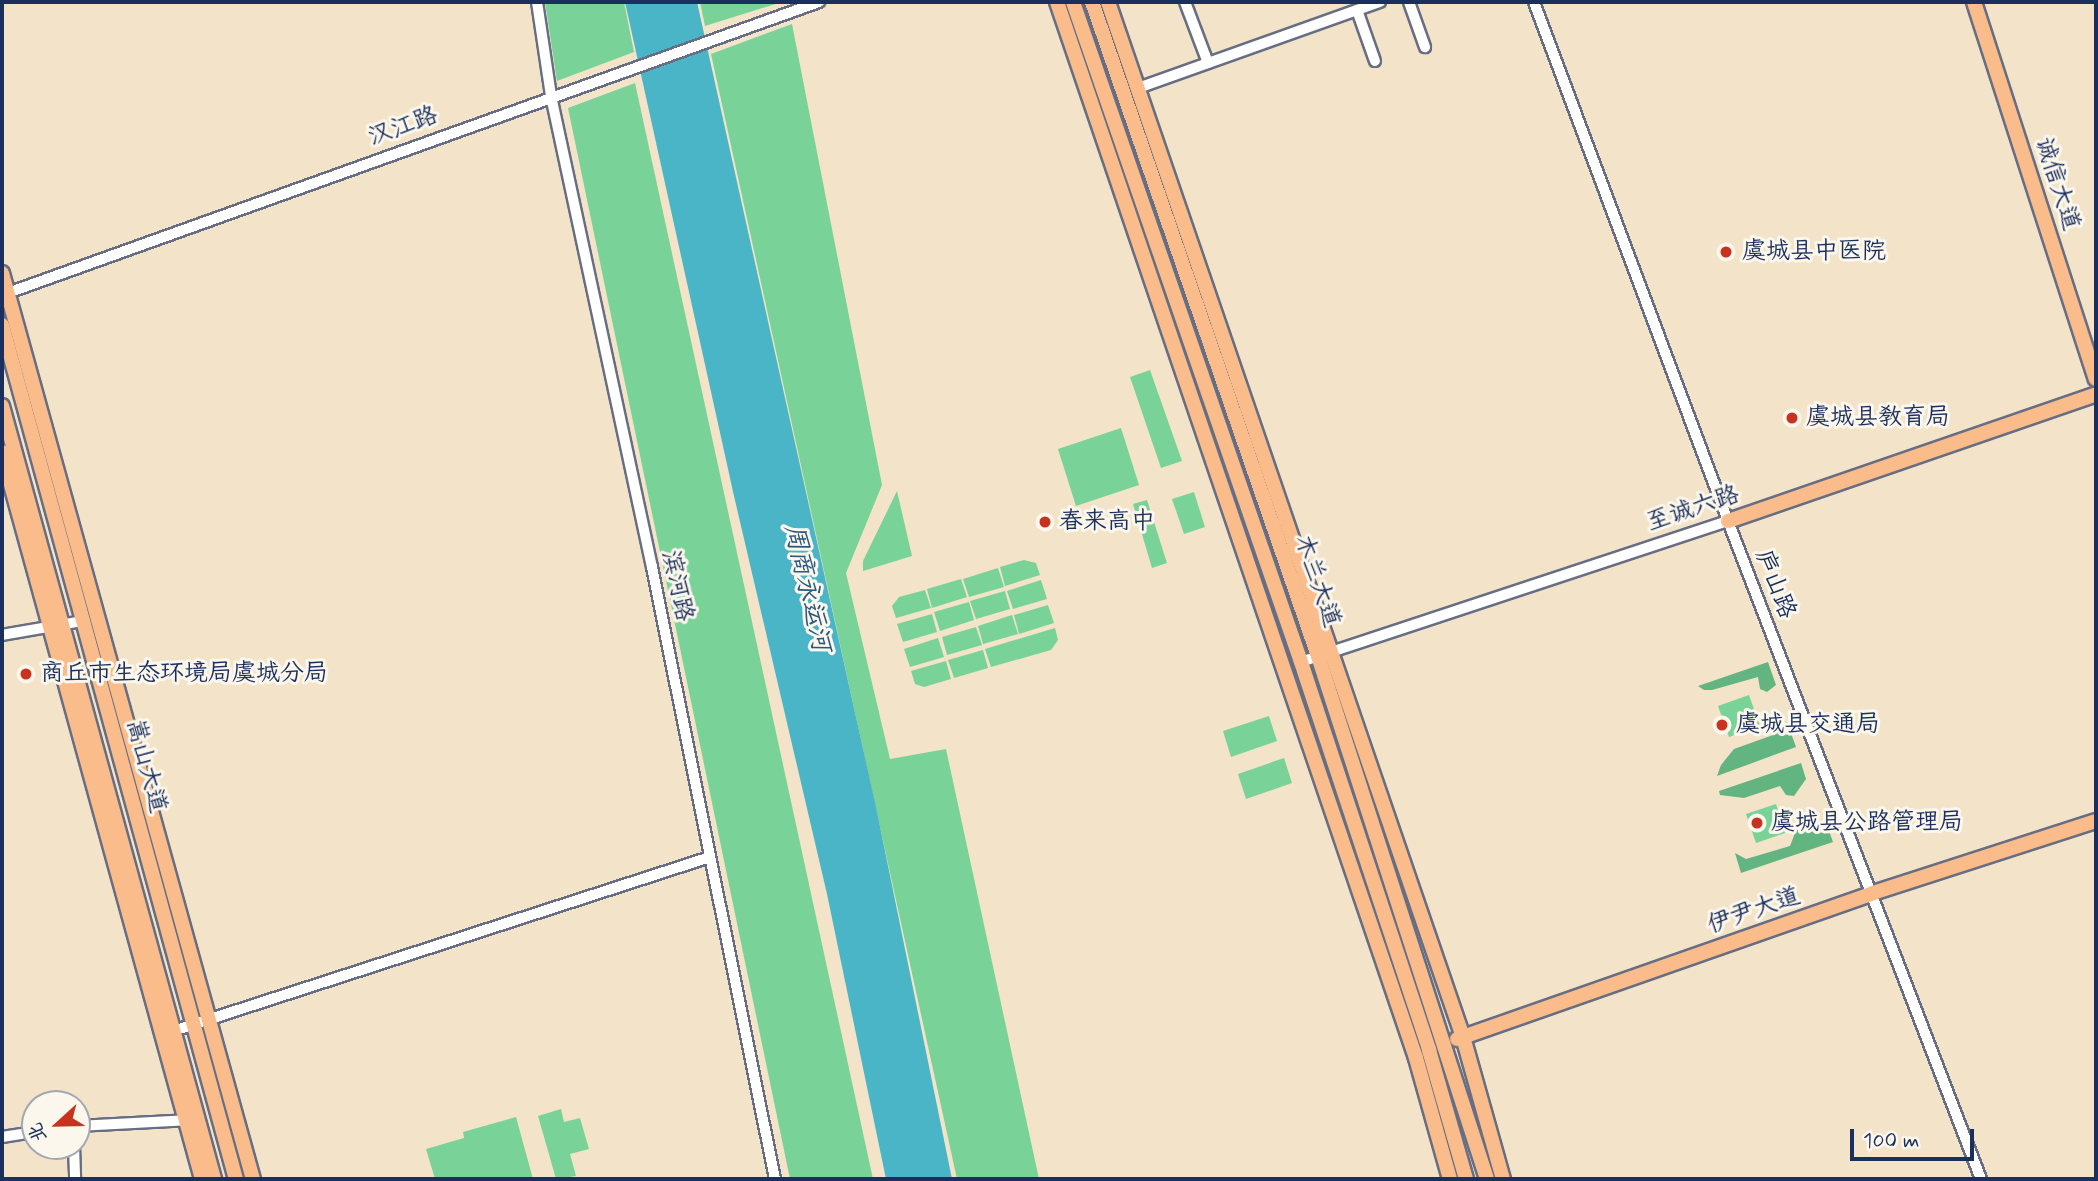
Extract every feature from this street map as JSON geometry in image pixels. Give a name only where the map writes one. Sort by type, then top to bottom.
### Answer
[{"type":"main road","points":[[1057,2],[1416,1058],[1450,1179]]},
{"type":"main road","name":"木兰大道","points":[[1073,2],[1301,662],[1429,1050],[1466,1179]]},
{"type":"main road","name":"木兰大道","points":[[1092,2],[1325,654],[1487,1179]]},
{"type":"main road","points":[[1108,2],[1325,654],[1463,1037],[1503,1179]]},
{"type":"main road","name":"诚信大道","points":[[1974,2],[2096,379]]},
{"type":"main road","points":[[2,273],[4,294],[253,1179]]},
{"type":"main road","name":"嵩山大道","points":[[2,325],[236,1179]]},
{"type":"main road","name":"至诚六路","points":[[1728,521],[2096,394]]},
{"type":"main road","name":"嵩山大道","points":[[2,406],[55,625],[173,1031],[192,1120],[214,1179]]},
{"type":"main road","points":[[2,452],[55,625],[192,1120],[202,1179]]},
{"type":"main road","name":"伊尹大道","points":[[1429,1050],[1873,893],[2096,821]]},
{"type":"street","name":"滨河路","points":[[537,2],[551,96],[775,1179]]},
{"type":"street","name":"汉江路","points":[[4,294],[819,2]]},
{"type":"street","points":[[1185,2],[1208,63]]},
{"type":"street","points":[[1138,88],[1380,2]]},
{"type":"street","points":[[1409,2],[1425,47]]},
{"type":"street","name":"庐山路","points":[[1534,2],[1728,521],[1981,1179]]},
{"type":"street","points":[[1357,10],[1375,61]]},
{"type":"street","name":"至诚六路","points":[[1301,662],[1728,521]]},
{"type":"street","points":[[2,635],[83,621]]},
{"type":"street","points":[[173,1031],[710,857]]},
{"type":"street","points":[[91,1125],[192,1120]]},
{"type":"street","points":[[2,1137],[21,1134]]},
{"type":"street","points":[[74,1160],[75,1179]]},
{"type":"green space","points":[[545,2],[624,2],[634,52],[557,81]]},
{"type":"green space","points":[[700,2],[782,2],[705,26]]},
{"type":"green space","points":[[792,24],[882,485],[846,573],[890,759],[946,749],[1039,1179],[957,1179],[711,54]]},
{"type":"green space","points":[[635,83],[873,1179],[790,1179],[568,108]]},
{"type":"green space","points":[[1150,370],[1182,461],[1161,468],[1130,377]]},
{"type":"green space","points":[[1121,428],[1139,485],[1076,506],[1058,449]]},
{"type":"green space","points":[[897,491],[912,556],[863,571],[863,561]]},
{"type":"green space","points":[[1194,492],[1205,527],[1184,534],[1172,499]]},
{"type":"green space","points":[[1147,500],[1167,563],[1152,568],[1133,504]]},
{"type":"green space","points":[[1024,560],[1036,563],[1040,575],[1005,586],[1000,567]]},
{"type":"green space","points":[[998,568],[1004,587],[969,597],[963,579]]},
{"type":"green space","points":[[961,579],[967,597],[932,608],[927,589]]},
{"type":"green space","points":[[1041,580],[1047,599],[1013,609],[1007,591]]},
{"type":"green space","points":[[925,590],[931,608],[896,618],[892,606],[899,597]]},
{"type":"green space","points":[[1005,591],[1010,609],[976,619],[970,601]]},
{"type":"green space","points":[[969,602],[974,620],[940,631],[934,612]]},
{"type":"green space","points":[[1048,605],[1054,623],[1019,634],[1014,615]]},
{"type":"green space","points":[[932,614],[937,632],[903,642],[897,624]]},
{"type":"green space","points":[[1012,615],[1018,634],[983,644],[978,626]]},
{"type":"green space","points":[[976,627],[982,645],[947,655],[942,637]]},
{"type":"green space","points":[[1055,628],[1058,640],[1051,650],[991,667],[985,649]]},
{"type":"green space","points":[[938,638],[944,657],[910,667],[904,649]]},
{"type":"green space","points":[[983,650],[988,668],[954,678],[948,660]]},
{"type":"green space","points":[[946,661],[951,679],[924,687],[915,684],[911,671]]},
{"type":"green space","points":[[1768,662],[1776,685],[1767,692],[1760,689],[1758,677],[1712,690],[1704,690],[1698,686]]},
{"type":"green space","points":[[1749,695],[1760,726],[1729,737],[1718,706]]},
{"type":"green space","points":[[1269,716],[1277,741],[1231,757],[1223,731]]},
{"type":"green space","points":[[1787,722],[1796,747],[1717,776],[1721,765],[1734,749],[1773,735],[1775,727]]},
{"type":"green space","points":[[1284,758],[1292,783],[1246,799],[1238,774]]},
{"type":"green space","points":[[1801,763],[1806,779],[1794,796],[1786,795],[1780,786],[1744,798],[1720,795],[1719,791]]},
{"type":"green space","points":[[1776,804],[1785,833],[1756,843],[1746,814]]},
{"type":"green space","points":[[1804,823],[1819,829],[1828,828],[1833,842],[1741,873],[1735,853],[1746,859],[1790,846],[1797,828]]},
{"type":"green space","points":[[561,1109],[564,1122],[580,1118],[589,1149],[570,1154],[576,1176],[556,1179],[538,1116]]},
{"type":"green space","points":[[516,1117],[533,1179],[435,1179],[426,1149],[464,1138],[463,1132]]},
{"type":"water","name":"周商永运河","points":[[625,2],[697,2],[876,807],[952,1179],[886,1179],[827,894],[734,496]]},
{"type":"place","name":"虞城县中医院","points":[[1726,252]]},
{"type":"place","name":"虞城县教育局","points":[[1792,418]]},
{"type":"place","name":"春来高中","points":[[1045,522]]},
{"type":"place","name":"商丘市生态环境局虞城分局","points":[[26,674]]},
{"type":"place","name":"虞城县交通局","points":[[1722,725]]},
{"type":"place","name":"虞城县公路管理局","points":[[1757,823]]}]
